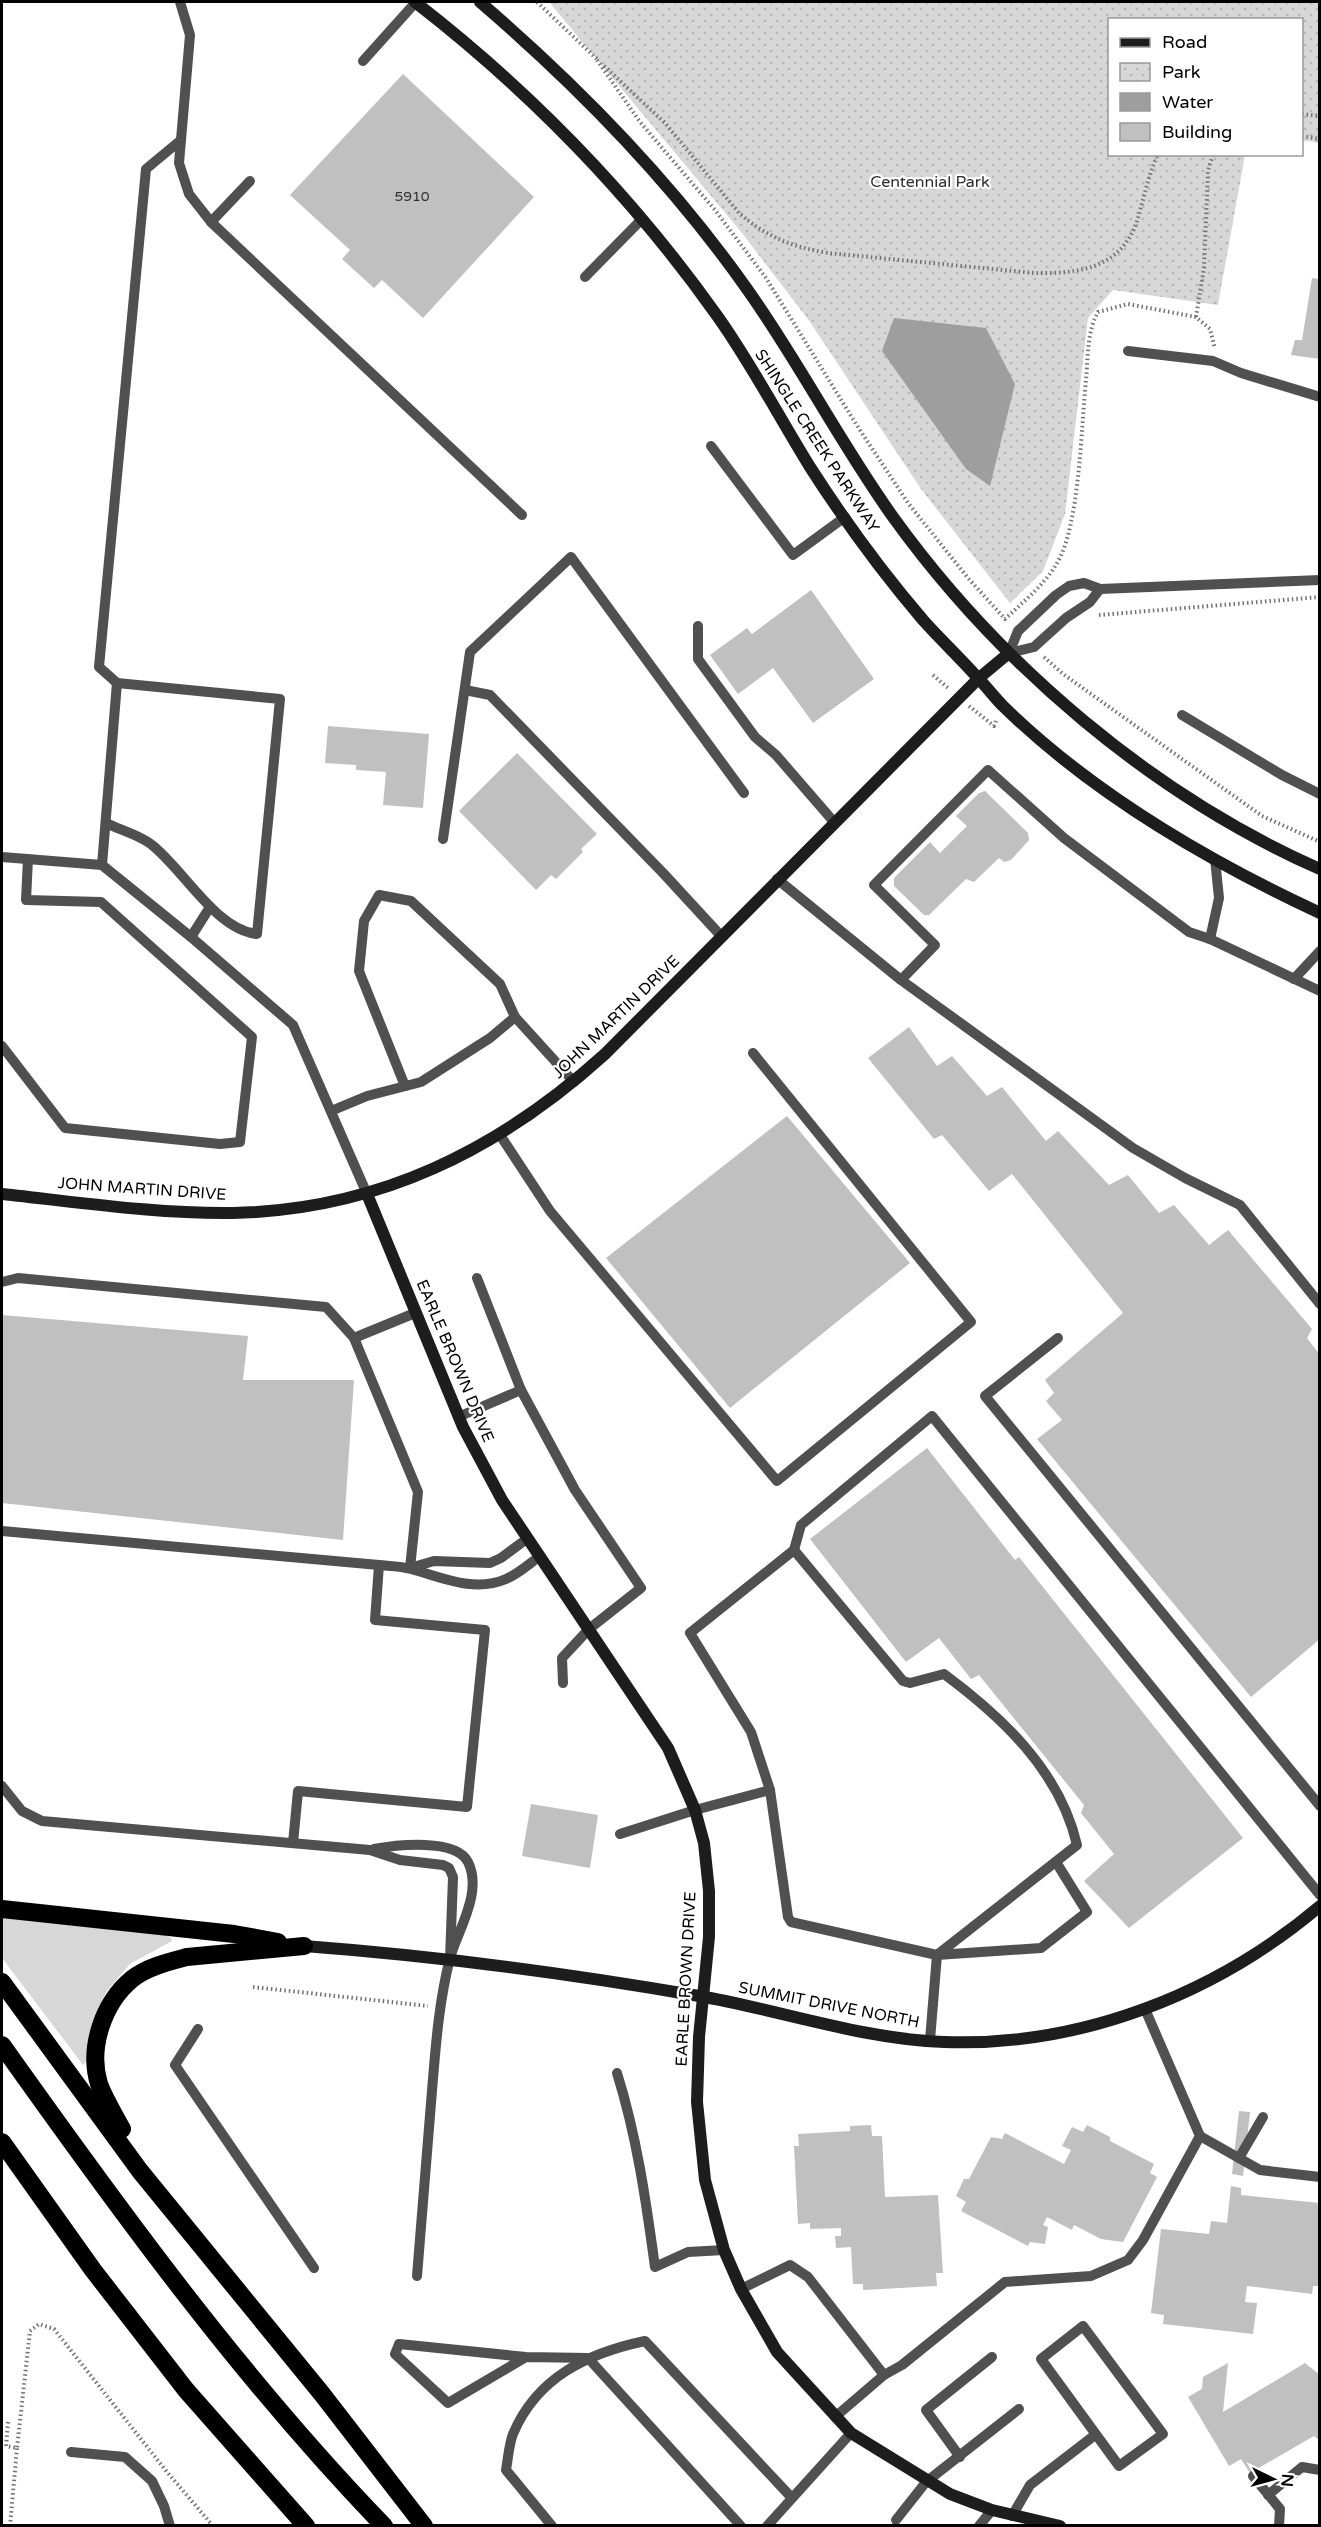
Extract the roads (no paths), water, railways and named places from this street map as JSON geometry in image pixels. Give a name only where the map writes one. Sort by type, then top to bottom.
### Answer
[{"type":"highway","points":[[2,1909],[234,1934],[304,1946]]},
{"type":"highway","points":[[179,2219],[107,2104],[99,2083],[96,2051],[102,2022],[110,2005],[132,1979],[168,1962],[187,1957],[304,1946]]},
{"type":"highway","points":[[2,1982],[140,2171],[322,2394],[424,2526]]},
{"type":"highway","points":[[2,2045],[194,2306],[309,2446],[384,2526]]},
{"type":"highway","points":[[2,2142],[93,2270]]},
{"type":"highway","points":[[2,2162],[93,2270],[186,2390],[306,2526]]},
{"type":"street","name":"SHINGLE CREEK PARKWAY","points":[[415,2],[515,85],[588,158],[641,220],[718,318],[771,399],[810,468],[844,517],[923,619],[1002,705],[1066,761],[1143,816],[1215,859],[1320,913]]},
{"type":"street","name":"SHINGLE CREEK PARKWAY","points":[[480,2],[537,50],[626,140],[692,216],[748,290],[893,517],[946,585],[1009,653],[1080,718],[1150,771],[1226,820],[1320,869]]},
{"type":"street","name":"JOHN MARTIN DRIVE","points":[[2,1194],[167,1210],[233,1213],[298,1208],[367,1194],[431,1170],[500,1135],[550,1102],[574,1082],[722,937],[777,879],[979,678],[1009,653]]},
{"type":"street","name":"EARLE BROWN DRIVE","points":[[367,1194],[458,1417],[502,1500],[668,1748],[695,1810],[704,1843],[709,1891],[709,1937],[702,1996],[697,2102],[705,2180],[724,2250],[741,2289],[777,2352],[850,2433],[926,2482],[950,2494],[1012,2516],[1059,2526]]},
{"type":"street","name":"SUMMIT DRIVE NORTH","points":[[304,1946],[533,1968],[702,1996],[827,2024],[930,2040],[1005,2040],[1064,2032],[1145,2009],[1224,1974],[1286,1934],[1320,1906]]},
{"type":"lane","points":[[180,2],[190,35],[179,163],[189,194],[211,222],[522,515]]},
{"type":"lane","points":[[363,61],[415,2]]},
{"type":"lane","points":[[106,823],[152,844],[210,907],[244,933],[257,934],[280,699],[117,683],[99,667],[146,169],[181,140]]},
{"type":"lane","points":[[211,222],[250,181]]},
{"type":"lane","points":[[585,277],[641,220]]},
{"type":"lane","points":[[1128,351],[1213,362],[1320,397]]},
{"type":"lane","points":[[711,446],[793,555],[844,517]]},
{"type":"lane","points":[[443,838],[470,652],[571,557],[744,793]]},
{"type":"lane","points":[[1009,653],[1018,631],[1056,595],[1069,586],[1084,583],[1100,589],[1320,580]]},
{"type":"lane","points":[[1009,653],[1034,647],[1066,618],[1090,602],[1100,589]]},
{"type":"lane","points":[[698,626],[698,659],[755,737],[776,755],[834,822]]},
{"type":"lane","points":[[102,866],[117,683]]},
{"type":"lane","points":[[465,690],[490,695],[722,937]]},
{"type":"lane","points":[[1182,715],[1282,775],[1320,794]]},
{"type":"lane","points":[[901,981],[935,945],[874,885],[988,770],[1064,838],[1189,932],[1210,939],[1320,991]]},
{"type":"lane","points":[[2,857],[102,866],[191,937],[293,1025],[367,1194]]},
{"type":"lane","points":[[1210,939],[1219,898],[1215,859]]},
{"type":"lane","points":[[2,1046],[65,1128],[220,1144],[240,1142],[252,1037],[101,902],[26,900],[28,860]]},
{"type":"lane","points":[[777,879],[901,981],[1133,1148],[1185,1178],[1240,1205],[1320,1304]]},
{"type":"lane","points":[[405,1086],[359,971],[364,921],[379,895],[411,901],[500,984],[515,1017],[574,1082]]},
{"type":"lane","points":[[191,937],[210,907]]},
{"type":"lane","points":[[1294,979],[1320,951]]},
{"type":"lane","points":[[331,1111],[367,1096],[421,1082],[490,1038],[515,1017]]},
{"type":"lane","points":[[500,1135],[550,1212],[777,1481],[971,1322],[753,1053]]},
{"type":"lane","points":[[2,1282],[18,1278],[327,1307],[354,1338],[418,1492],[410,1568]]},
{"type":"lane","points":[[477,1278],[521,1390],[574,1490],[641,1588],[589,1629],[562,1658],[563,1683]]},
{"type":"lane","points":[[354,1338],[415,1313]]},
{"type":"lane","points":[[1058,1338],[985,1396],[1320,1806]]},
{"type":"lane","points":[[458,1417],[521,1390]]},
{"type":"lane","points":[[1056,1862],[1088,1911],[1044,1947],[937,1955],[791,1922],[788,1917],[770,1790],[751,1732],[690,1633],[794,1550],[801,1526],[932,1416],[1320,1895]]},
{"type":"lane","points":[[2,1531],[410,1568],[440,1580],[463,1583],[489,1584],[504,1580],[540,1556]]},
{"type":"lane","points":[[410,1568],[434,1561],[490,1563],[501,1558],[528,1538]]},
{"type":"lane","points":[[794,1550],[903,1681],[910,1683],[944,1674],[985,1705],[1023,1742],[1064,1805],[1077,1843],[937,1955],[930,2040]]},
{"type":"lane","points":[[292,1843],[298,1791],[467,1808],[485,1630],[375,1620],[379,1565]]},
{"type":"lane","points":[[2,1786],[22,1811],[42,1821],[370,1850],[400,1860],[443,1865],[449,1868],[453,1877],[450,1959],[441,2008],[417,2276]]},
{"type":"lane","points":[[620,1834],[695,1810],[770,1790]]},
{"type":"lane","points":[[370,1850],[400,1845],[451,1849],[463,1854],[469,1863],[473,1880],[472,1895],[450,1959]]},
{"type":"lane","points":[[1145,2009],[1200,2136],[1260,2170],[1320,2177]]},
{"type":"lane","points":[[198,2029],[175,2065],[314,2268]]},
{"type":"lane","points":[[617,2073],[629,2109],[641,2164],[655,2267],[688,2252],[724,2250]]},
{"type":"lane","points":[[1239,2158],[1263,2117]]},
{"type":"lane","points":[[835,2417],[884,2375],[902,2365],[1005,2282],[1091,2276],[1128,2260],[1143,2240],[1200,2136]]},
{"type":"lane","points":[[741,2289],[790,2265],[808,2277],[884,2375]]},
{"type":"lane","points":[[1083,2326],[1163,2434],[1119,2466],[1095,2434],[1041,2359],[1083,2326]]},
{"type":"lane","points":[[552,2526],[506,2470],[512,2435],[532,2399],[566,2369],[588,2358],[645,2341],[791,2497]]},
{"type":"lane","points":[[526,2357],[448,2403],[395,2354],[399,2344],[526,2357],[588,2358],[741,2526]]},
{"type":"lane","points":[[960,2457],[926,2410],[992,2357]]},
{"type":"lane","points":[[896,2520],[926,2482],[1019,2409]]},
{"type":"lane","points":[[767,2526],[850,2433]]},
{"type":"lane","points":[[1012,2516],[1030,2485],[1095,2434]]},
{"type":"lane","points":[[71,2452],[125,2457],[152,2481],[164,2506],[170,2526]]},
{"type":"lane","points":[[1268,2495],[1302,2467],[1320,2469]]},
{"type":"lane","points":[[1252,2476],[1280,2510],[1279,2526]]},
{"type":"lane","points":[[979,2526],[992,2510]]},
{"type":"water","points":[[894,318],[986,328],[1015,384],[990,486],[966,469],[882,351]]},
{"type":"park label","name":"Centennial Park","points":[[930,182]]}]
